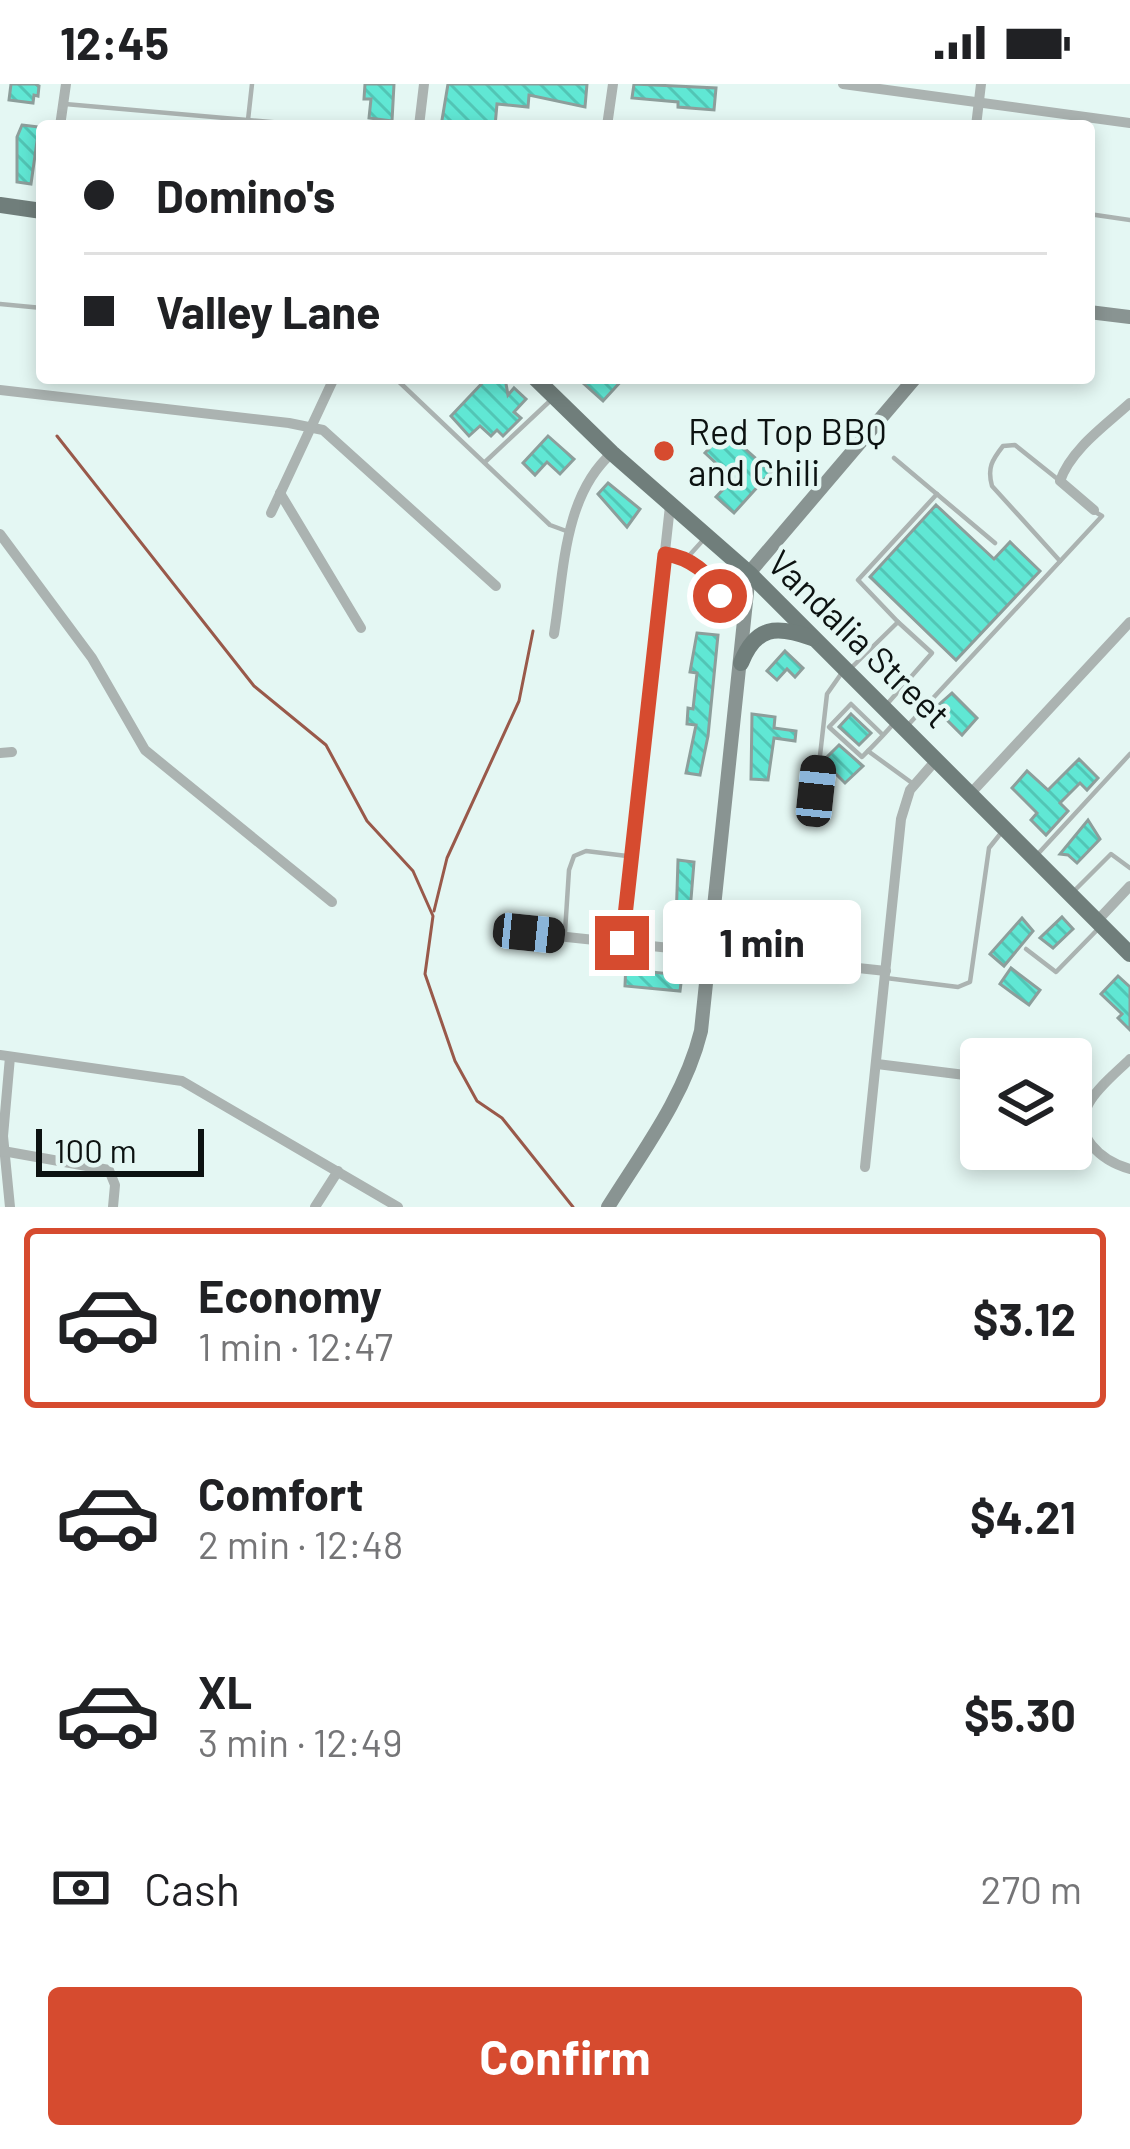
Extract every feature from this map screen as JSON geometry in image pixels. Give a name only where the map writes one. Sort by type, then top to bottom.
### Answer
[{"type":"main road","points":[[0,205],[34,210]]},
{"type":"main road","name":"Vandalia Street","points":[[542,384],[705,538],[749,573],[1130,954]]},
{"type":"main road","points":[[741,663],[748,645],[761,634],[776,630],[814,639]]},
{"type":"street","points":[[61,120],[66,84]]},
{"type":"street","points":[[420,120],[424,84]]},
{"type":"street","points":[[609,120],[613,84]]},
{"type":"street","points":[[843,84],[1130,124]]},
{"type":"street","points":[[977,120],[981,84]]},
{"type":"street","points":[[1095,313],[1130,317]]},
{"type":"street","points":[[271,513],[331,384]]},
{"type":"street","points":[[608,1207],[692,1067],[701,1031],[749,573],[910,384]]},
{"type":"street","points":[[0,390],[311,426],[332,436],[496,586]]},
{"type":"street","points":[[1094,510],[1060,481],[1064,469],[1130,403]]},
{"type":"street","points":[[554,634],[582,491],[612,453]]},
{"type":"street","points":[[280,493],[361,628]]},
{"type":"street","points":[[622,943],[670,506]]},
{"type":"street","points":[[3,543],[92,658],[140,745],[332,902]]},
{"type":"street","points":[[971,793],[1130,622]]},
{"type":"street","points":[[865,1167],[901,819],[914,784],[937,759]]},
{"type":"street","points":[[1099,923],[1130,886]]},
{"type":"street","points":[[529,933],[886,975]]},
{"type":"street","points":[[10,1207],[2,1148],[5,1056],[182,1082],[398,1207]]},
{"type":"street","points":[[1130,1059],[1089,1103],[1084,1128],[1084,1137],[1093,1148],[1130,1169]]},
{"type":"street","points":[[877,1064],[960,1074]]},
{"type":"street","points":[[2,1148],[109,1170],[114,1176],[113,1207]]},
{"type":"street","points":[[315,1207],[338,1171]]},
{"type":"lane","points":[[63,104],[248,120],[252,84]]},
{"type":"lane","points":[[1095,215],[1130,220]]},
{"type":"lane","points":[[0,304],[36,307]]},
{"type":"lane","points":[[400,384],[550,525],[571,532]]},
{"type":"lane","points":[[485,462],[554,397]]},
{"type":"lane","points":[[1060,481],[1015,445],[1003,446],[991,461],[992,485],[1060,561]]},
{"type":"lane","points":[[894,458],[995,543]]},
{"type":"lane","points":[[826,724],[862,757],[884,735],[932,653],[858,580],[937,494]]},
{"type":"lane","points":[[895,718],[1060,561],[1102,516],[1094,510]]},
{"type":"lane","points":[[686,560],[705,538]]},
{"type":"lane","points":[[665,554],[686,560],[715,583],[724,620],[746,623]]},
{"type":"lane","points":[[816,791],[828,690],[898,622]]},
{"type":"lane","points":[[826,724],[851,704],[884,735]]},
{"type":"lane","points":[[867,738],[874,745]]},
{"type":"lane","points":[[868,751],[914,784]]},
{"type":"lane","points":[[1034,857],[1130,754]]},
{"type":"lane","points":[[886,975],[958,987],[970,982],[988,848],[1005,829]]},
{"type":"lane","points":[[564,937],[574,856],[586,851],[633,857]]},
{"type":"lane","points":[[1071,894],[1111,854],[1130,868]]},
{"type":"lane","points":[[1026,950],[1056,972],[1099,923]]},
{"type":"building","points":[[11,84],[35,84],[38,96],[34,95],[33,103],[9,100]]},
{"type":"building","points":[[365,84],[394,84],[392,120],[369,118],[371,99],[364,99]]},
{"type":"building","points":[[448,84],[587,84],[585,107],[529,95],[528,107],[497,104],[496,120],[442,120]]},
{"type":"building","points":[[634,84],[716,88],[714,110],[632,98]]},
{"type":"building","points":[[22,125],[36,127],[31,184],[17,182],[17,137]]},
{"type":"building","points":[[481,384],[506,384],[508,395],[514,388],[526,399],[514,412],[521,418],[503,436],[497,430],[491,436],[480,426],[469,436],[451,416]]},
{"type":"building","points":[[584,384],[619,384],[603,401]]},
{"type":"building","points":[[725,431],[771,472],[734,513],[716,497],[733,479],[705,453]]},
{"type":"building","points":[[548,436],[574,459],[560,474],[547,462],[535,475],[523,463]]},
{"type":"building","points":[[608,483],[640,509],[627,527],[598,494]]},
{"type":"building","points":[[936,505],[994,559],[1010,542],[1040,571],[956,660],[870,577]]},
{"type":"building","points":[[697,633],[718,635],[700,775],[686,773],[696,725],[687,724],[697,673],[690,672]]},
{"type":"building","points":[[785,651],[803,668],[795,677],[787,669],[777,680],[767,671]]},
{"type":"building","points":[[952,693],[977,718],[962,735],[935,708]]},
{"type":"building","points":[[752,714],[775,717],[774,728],[796,731],[795,741],[774,738],[768,780],[751,779]]},
{"type":"building","points":[[851,714],[871,733],[859,745],[839,727]]},
{"type":"building","points":[[839,745],[863,766],[845,783],[826,764]]},
{"type":"building","points":[[1079,759],[1098,778],[1087,790],[1080,783],[1060,803],[1068,811],[1046,835],[1031,820],[1037,813],[1012,788],[1027,771],[1048,790]]},
{"type":"building","points":[[1088,820],[1100,839],[1077,863],[1060,854]]},
{"type":"building","points":[[678,860],[694,862],[689,924],[676,923]]},
{"type":"building","points":[[1062,917],[1073,929],[1053,948],[1040,938]]},
{"type":"building","points":[[1022,918],[1033,931],[1004,966],[990,954]]},
{"type":"building","points":[[626,962],[639,964],[641,971],[682,975],[680,991],[625,986]]},
{"type":"building","points":[[1011,968],[1040,990],[1029,1005],[1000,984]]},
{"type":"building","points":[[1118,976],[1130,987],[1130,1030],[1118,1018],[1122,1014],[1101,994]]},
{"type":"waterway","points":[[57,436],[254,686],[326,745],[367,821],[413,871],[433,916],[425,974],[455,1061],[477,1101],[502,1118],[573,1207]]},
{"type":"waterway","points":[[434,911],[447,858],[519,701],[533,631]]},
{"type":"place","name":"Red Top BBQ and Chili","points":[[664,451]]},
{"type":"route","points":[[622,943],[665,554],[682,557],[709,576],[720,596]]}]
